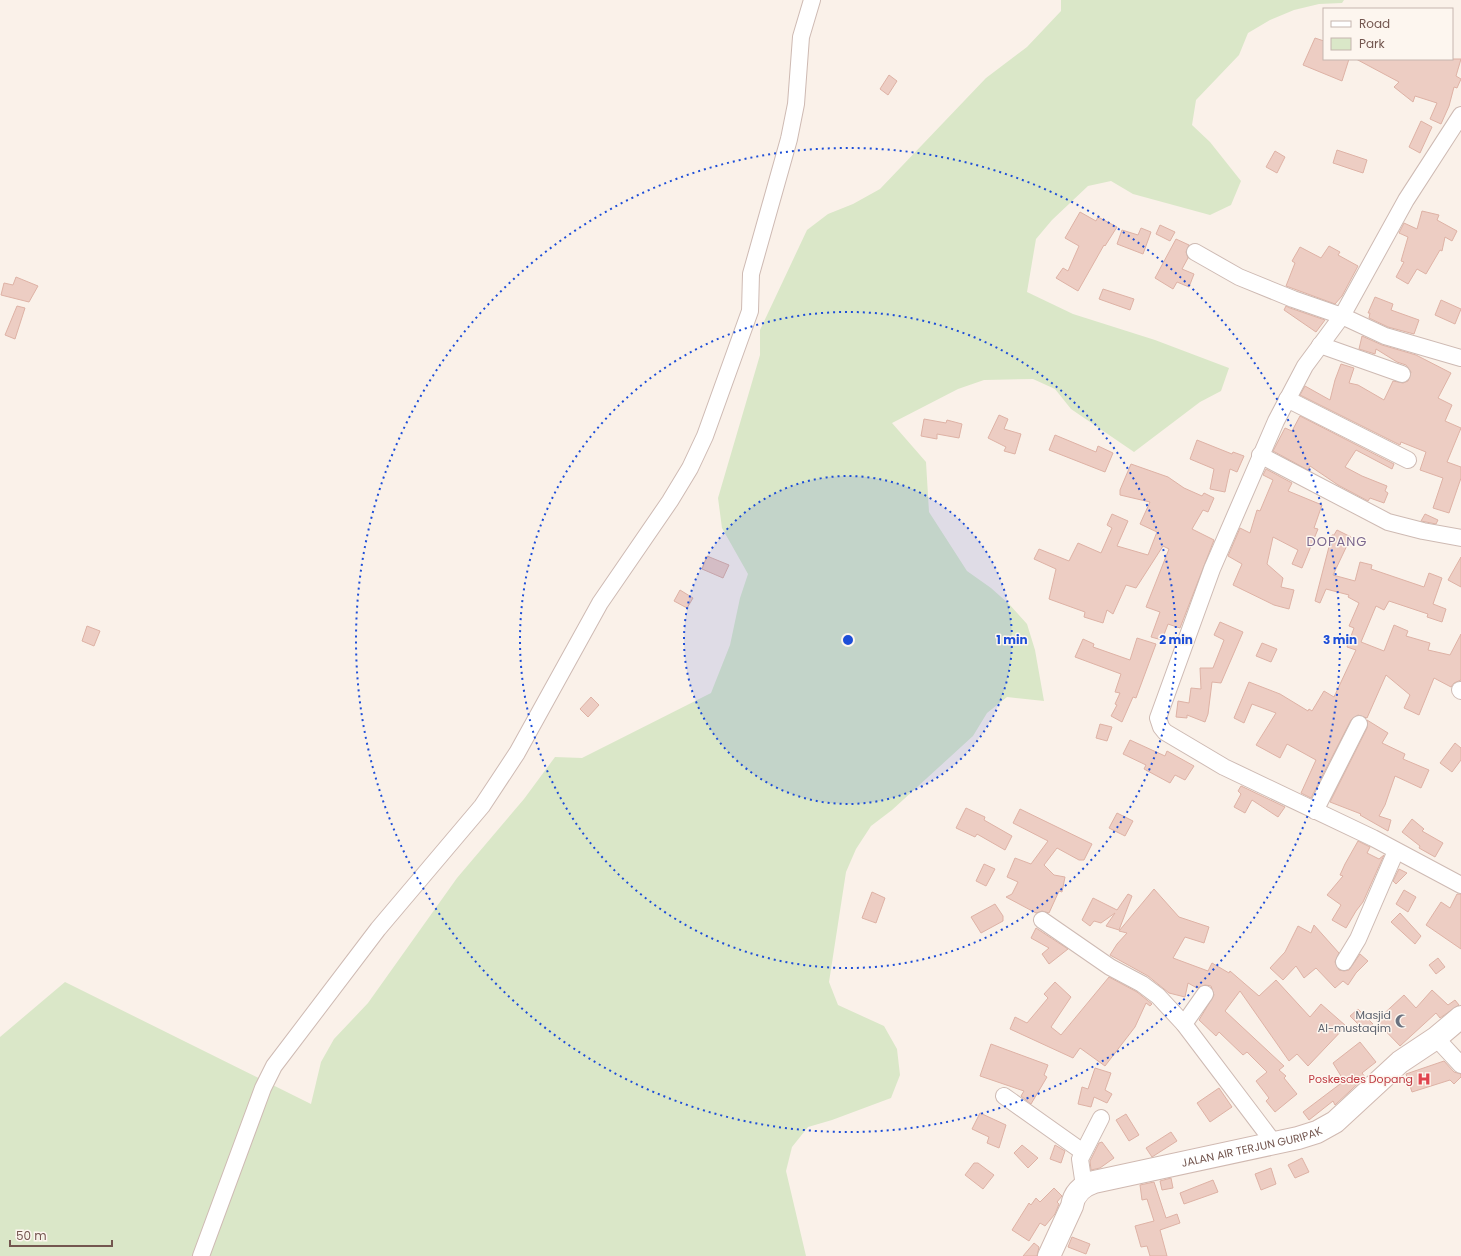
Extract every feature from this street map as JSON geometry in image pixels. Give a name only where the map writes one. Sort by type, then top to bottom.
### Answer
[{"type":"street","points":[[201,1256],[263,1088],[274,1066],[378,929],[482,806],[517,753],[600,602],[670,501],[690,468],[705,436],[750,311],[751,274],[790,133],[796,98],[801,37],[812,0]]},
{"type":"street","points":[[1461,115],[1406,200],[1342,316],[1305,366],[1287,399],[1260,455],[1212,568],[1159,711],[1159,721],[1165,732],[1224,767],[1396,851],[1461,885]]},
{"type":"street","points":[[1195,252],[1240,277],[1292,299],[1342,316],[1385,336],[1461,358]]},
{"type":"street","points":[[1320,345],[1402,374]]},
{"type":"street","points":[[1287,399],[1408,460]]},
{"type":"street","points":[[1260,455],[1388,522],[1423,532],[1461,538]]},
{"type":"street","points":[[1315,811],[1359,724]]},
{"type":"street","points":[[1344,962],[1358,939],[1396,851]]},
{"type":"street","points":[[1042,920],[1110,968],[1150,989],[1184,1024],[1274,1143]]},
{"type":"street","points":[[1184,1024],[1205,994]]},
{"type":"street","name":"JALAN AIR TERJUN GURIPAK","points":[[1084,1186],[1094,1182],[1308,1136],[1326,1128],[1343,1115],[1400,1062],[1436,1038],[1461,1017]]},
{"type":"street","points":[[1436,1038],[1461,1065]]},
{"type":"street","points":[[1004,1096],[1083,1152]]},
{"type":"street","points":[[1049,1256],[1072,1206],[1073,1199],[1084,1186],[1080,1159],[1101,1118]]},
{"type":"green space","points":[[1061,0],[1344,0],[1342,3],[1319,4],[1294,10],[1270,20],[1248,33],[1239,55],[1196,100],[1192,125],[1210,142],[1241,181],[1231,205],[1210,215],[1133,194],[1111,181],[1088,186],[1052,220],[1036,239],[1027,292],[1073,314],[1155,340],[1229,368],[1221,391],[1200,402],[1134,452],[1071,409],[1055,389],[1033,379],[984,380],[958,389],[892,423],[926,462],[929,512],[967,571],[991,588],[1009,604],[1027,624],[1035,650],[1044,701],[1007,697],[987,713],[973,736],[892,810],[871,826],[856,849],[846,872],[829,982],[838,1005],[884,1026],[897,1049],[900,1075],[891,1098],[832,1120],[808,1127],[792,1147],[786,1171],[806,1256],[0,1256],[0,1037],[65,982],[311,1104],[321,1062],[334,1039],[368,1003],[457,878],[524,799],[555,757],[582,758],[711,693],[730,645],[740,598],[748,574],[722,528],[718,498],[760,355],[760,330],[807,230],[828,214],[853,204],[880,189],[986,78],[1027,47],[1061,11]]},
{"type":"building","points":[[1315,38],[1323,41],[1323,60],[1349,60],[1342,81],[1303,65]]},
{"type":"building","points":[[1461,59],[1456,76],[1461,79],[1457,88],[1454,87],[1449,106],[1441,124],[1430,119],[1437,103],[1415,96],[1413,102],[1394,87],[1399,82],[1358,60]]},
{"type":"building","points":[[889,75],[897,81],[888,95],[880,89]]},
{"type":"building","points":[[1421,121],[1432,127],[1420,153],[1409,147]]},
{"type":"building","points":[[1337,150],[1367,160],[1363,173],[1333,163]]},
{"type":"building","points":[[1275,151],[1285,157],[1277,173],[1266,167]]},
{"type":"building","points":[[1422,211],[1439,215],[1437,220],[1457,231],[1452,241],[1445,237],[1442,251],[1440,250],[1426,274],[1417,269],[1408,284],[1396,277],[1404,262],[1401,261],[1408,237],[1399,233],[1404,223],[1417,229]]},
{"type":"building","points":[[1080,212],[1096,221],[1098,217],[1117,227],[1105,246],[1104,245],[1078,291],[1056,278],[1063,268],[1068,271],[1079,246],[1065,238]]},
{"type":"building","points":[[1160,225],[1175,232],[1170,241],[1156,234]]},
{"type":"building","points":[[1141,228],[1151,232],[1143,254],[1117,244],[1122,230],[1138,235]]},
{"type":"building","points":[[1176,239],[1189,245],[1186,252],[1188,258],[1182,269],[1194,274],[1189,287],[1177,282],[1173,289],[1155,278]]},
{"type":"building","points":[[1329,246],[1340,252],[1338,255],[1358,266],[1342,296],[1335,304],[1286,286],[1295,263],[1292,261],[1300,247],[1321,258]]},
{"type":"building","points":[[16,277],[38,286],[29,302],[1,295],[4,283],[13,285]]},
{"type":"building","points":[[1103,289],[1134,299],[1130,310],[1099,299]]},
{"type":"building","points":[[1375,297],[1393,304],[1391,310],[1419,320],[1414,334],[1388,327],[1369,318],[1370,313],[1368,313]]},
{"type":"building","points":[[1441,300],[1461,309],[1455,324],[1435,315]]},
{"type":"building","points":[[17,306],[25,308],[15,339],[5,335]]},
{"type":"building","points":[[1286,306],[1325,320],[1316,332],[1284,310]]},
{"type":"building","points":[[1362,336],[1382,345],[1416,355],[1451,373],[1438,398],[1452,405],[1445,421],[1461,428],[1447,462],[1461,467],[1461,478],[1449,513],[1433,508],[1443,478],[1420,470],[1426,452],[1401,442],[1400,445],[1300,395],[1305,386],[1330,400],[1341,364],[1354,368],[1349,383],[1358,385],[1384,400],[1393,381],[1403,383],[1408,381],[1411,372],[1406,365],[1397,362],[1376,349],[1375,354],[1359,349]]},
{"type":"building","points":[[999,415],[1008,419],[1004,429],[1021,434],[1015,454],[1004,451],[1006,447],[988,438]]},
{"type":"building","points":[[1300,416],[1394,464],[1392,469],[1356,450],[1345,467],[1387,486],[1385,491],[1388,493],[1384,503],[1370,498],[1368,501],[1338,485],[1310,466],[1308,470],[1273,451],[1285,428],[1292,431]]},
{"type":"building","points":[[924,419],[946,423],[947,420],[962,424],[959,438],[937,434],[937,439],[921,436]]},
{"type":"building","points":[[1055,435],[1096,452],[1098,446],[1113,453],[1105,472],[1049,450]]},
{"type":"building","points":[[1197,440],[1232,454],[1233,452],[1244,456],[1237,472],[1230,469],[1225,492],[1210,489],[1214,469],[1190,459]]},
{"type":"building","points":[[1131,464],[1168,477],[1184,488],[1202,496],[1204,493],[1214,498],[1208,512],[1203,510],[1192,529],[1214,540],[1180,628],[1168,624],[1162,640],[1151,637],[1160,612],[1146,607],[1169,549],[1163,546],[1136,588],[1126,585],[1113,614],[1107,610],[1103,623],[1084,617],[1085,612],[1049,599],[1056,569],[1034,559],[1039,549],[1069,561],[1078,543],[1101,553],[1112,528],[1107,525],[1112,514],[1128,521],[1117,546],[1148,555],[1157,532],[1140,524],[1150,502],[1120,495],[1120,490]]},
{"type":"building","points":[[1266,469],[1292,483],[1288,491],[1322,505],[1314,528],[1318,529],[1302,568],[1292,564],[1298,550],[1273,537],[1267,564],[1283,578],[1281,587],[1294,590],[1289,609],[1274,605],[1233,585],[1242,564],[1228,556],[1240,528],[1250,533],[1257,510],[1260,511],[1273,480],[1263,475]]},
{"type":"building","points":[[1425,514],[1438,520],[1436,524],[1421,521]]},
{"type":"building","points":[[1337,530],[1351,537],[1333,575],[1355,581],[1360,562],[1372,565],[1371,569],[1424,587],[1429,573],[1442,578],[1433,604],[1446,609],[1442,622],[1427,617],[1428,614],[1389,601],[1384,610],[1376,606],[1361,642],[1384,651],[1394,625],[1408,631],[1406,636],[1430,643],[1428,650],[1450,655],[1461,634],[1461,680],[1454,683],[1451,687],[1434,678],[1419,715],[1404,708],[1410,695],[1386,675],[1367,718],[1358,715],[1351,720],[1311,798],[1301,793],[1316,760],[1287,744],[1280,758],[1256,745],[1276,713],[1252,704],[1244,723],[1234,718],[1249,682],[1280,694],[1308,711],[1309,709],[1312,711],[1324,691],[1334,697],[1356,650],[1347,647],[1354,628],[1349,626],[1359,603],[1348,597],[1349,595],[1326,589],[1320,603],[1315,601],[1332,535],[1334,535]]},
{"type":"building","points":[[707,556],[729,565],[723,578],[702,569]]},
{"type":"building","points":[[1461,557],[1461,587],[1448,580]]},
{"type":"building","points":[[680,590],[693,598],[687,608],[674,601]]},
{"type":"building","points":[[1220,622],[1243,632],[1221,683],[1212,682],[1208,714],[1205,722],[1187,715],[1187,718],[1176,717],[1178,701],[1189,703],[1191,688],[1201,689],[1200,668],[1213,668],[1224,640],[1214,635]]},
{"type":"building","points":[[87,626],[100,631],[94,646],[82,641]]},
{"type":"building","points":[[1137,638],[1156,644],[1136,698],[1133,697],[1122,722],[1111,716],[1117,705],[1115,704],[1120,693],[1115,692],[1121,674],[1075,657],[1083,639],[1094,644],[1093,647],[1130,660]]},
{"type":"building","points":[[1262,643],[1277,649],[1271,662],[1256,656]]},
{"type":"building","points":[[591,697],[599,705],[588,717],[580,709]]},
{"type":"building","points":[[1367,720],[1388,733],[1382,743],[1405,754],[1403,759],[1429,770],[1421,788],[1395,776],[1385,805],[1379,816],[1391,820],[1388,831],[1360,815],[1361,814],[1330,802],[1367,728]]},
{"type":"building","points":[[1100,724],[1112,727],[1107,741],[1096,738]]},
{"type":"building","points":[[1130,740],[1165,756],[1167,751],[1194,766],[1185,780],[1175,775],[1170,783],[1144,769],[1146,765],[1123,754]]},
{"type":"building","points":[[1455,743],[1461,748],[1461,760],[1452,772],[1440,763]]},
{"type":"building","points":[[1241,786],[1285,807],[1278,817],[1252,800],[1245,813],[1234,807],[1241,794],[1238,791]]},
{"type":"building","points":[[966,808],[985,817],[984,820],[1012,836],[1005,850],[977,834],[975,837],[956,828]]},
{"type":"building","points":[[1020,809],[1092,844],[1084,860],[1079,860],[1057,848],[1044,865],[1054,875],[1065,877],[1062,892],[1059,891],[1049,913],[1042,911],[1036,913],[1006,897],[1012,894],[1018,882],[1007,877],[1015,858],[1031,864],[1048,841],[1013,823]]},
{"type":"building","points":[[1117,813],[1133,821],[1125,836],[1109,828]]},
{"type":"building","points":[[1412,819],[1424,829],[1422,831],[1443,843],[1435,857],[1419,848],[1420,846],[1402,832]]},
{"type":"building","points":[[1358,841],[1370,847],[1367,853],[1379,859],[1384,855],[1363,902],[1346,928],[1332,920],[1341,905],[1327,895],[1343,876],[1340,875]]},
{"type":"building","points":[[984,864],[995,869],[986,886],[976,881]]},
{"type":"building","points":[[1399,869],[1407,873],[1396,884],[1393,881]]},
{"type":"building","points":[[1154,889],[1179,917],[1209,927],[1204,943],[1185,937],[1173,958],[1208,971],[1212,963],[1229,973],[1230,971],[1259,996],[1276,980],[1310,1017],[1321,1004],[1346,1026],[1308,1066],[1297,1054],[1289,1061],[1240,991],[1225,1011],[1284,1066],[1279,1070],[1286,1076],[1284,1078],[1297,1094],[1275,1112],[1266,1101],[1269,1098],[1256,1081],[1267,1072],[1247,1052],[1243,1055],[1219,1032],[1216,1036],[1199,1020],[1214,995],[1211,986],[1205,985],[1197,988],[1188,983],[1185,997],[1169,993],[1148,976],[1110,955],[1127,933],[1119,931]]},
{"type":"building","points":[[1404,890],[1416,897],[1408,912],[1396,904]]},
{"type":"building","points":[[872,892],[885,898],[876,923],[862,918]]},
{"type":"building","points":[[1128,894],[1132,896],[1119,930],[1106,926],[1115,913],[1101,923],[1094,921],[1090,926],[1082,920],[1093,898],[1117,910]]},
{"type":"building","points":[[1457,894],[1461,894],[1461,949],[1426,925],[1441,902],[1450,908]]},
{"type":"building","points":[[995,904],[1003,916],[1003,921],[981,933],[971,917]]},
{"type":"building","points":[[1400,913],[1421,936],[1415,944],[1391,922]]},
{"type":"building","points":[[1314,925],[1339,953],[1335,962],[1339,970],[1349,970],[1360,954],[1368,961],[1356,973],[1348,985],[1343,981],[1335,988],[1316,968],[1304,978],[1296,966],[1283,980],[1270,968],[1285,952],[1298,926],[1311,933]]},
{"type":"building","points":[[1036,928],[1068,949],[1049,964],[1042,954],[1049,948],[1031,938]]},
{"type":"building","points":[[1438,958],[1445,967],[1436,974],[1429,965]]},
{"type":"building","points":[[1109,977],[1137,992],[1152,1004],[1150,1006],[1146,1003],[1135,1027],[1105,1066],[1080,1048],[1073,1058],[1010,1029],[1015,1017],[1027,1023],[1048,998],[1044,994],[1055,982],[1071,997],[1051,1027],[1061,1035]]},
{"type":"building","name":"Masjid Al-mustaqim","points":[[1432,990],[1448,1005],[1455,1000],[1459,1005],[1440,1018],[1436,1013],[1400,1046],[1376,1021],[1404,995],[1416,1008]]},
{"type":"building","points":[[1358,1009],[1373,1024],[1365,1031],[1350,1016]]},
{"type":"building","points":[[1360,1042],[1376,1062],[1362,1073],[1365,1077],[1335,1105],[1333,1101],[1309,1120],[1303,1112],[1344,1081],[1333,1063]]},
{"type":"building","points":[[991,1044],[1048,1065],[1044,1075],[1047,1077],[1031,1104],[1021,1096],[1024,1091],[980,1076]]},
{"type":"building","name":"Poskesdes Dopang","points":[[1444,1061],[1454,1072],[1461,1074],[1461,1077],[1454,1084],[1450,1080],[1412,1092],[1406,1074]]},
{"type":"building","points":[[1095,1068],[1111,1073],[1105,1090],[1112,1094],[1107,1103],[1094,1097],[1091,1107],[1078,1104],[1082,1087],[1088,1089]]},
{"type":"building","points":[[1219,1088],[1232,1107],[1210,1122],[1197,1103]]},
{"type":"building","points":[[980,1113],[1006,1125],[999,1148],[987,1143],[989,1137],[972,1129]]},
{"type":"building","points":[[1126,1114],[1139,1135],[1129,1141],[1116,1120]]},
{"type":"building","points":[[1171,1132],[1177,1141],[1152,1157],[1146,1148]]},
{"type":"building","points":[[1102,1142],[1114,1158],[1100,1168],[1091,1170],[1090,1161],[1099,1143]]},
{"type":"building","points":[[1022,1145],[1038,1158],[1028,1168],[1014,1153]]},
{"type":"building","points":[[1055,1145],[1065,1151],[1061,1163],[1050,1159]]},
{"type":"building","points":[[1302,1158],[1309,1172],[1295,1178],[1288,1165]]},
{"type":"building","points":[[974,1163],[978,1163],[994,1175],[983,1189],[965,1175]]},
{"type":"building","points":[[1271,1168],[1276,1184],[1261,1190],[1255,1174]]},
{"type":"building","points":[[1171,1178],[1173,1188],[1162,1190],[1160,1181]]},
{"type":"building","points":[[1213,1180],[1218,1192],[1184,1204],[1180,1193]]},
{"type":"building","points":[[1154,1182],[1166,1218],[1177,1214],[1180,1223],[1160,1230],[1167,1256],[1150,1256],[1147,1246],[1141,1247],[1135,1226],[1154,1221],[1147,1199],[1142,1200],[1140,1185]]},
{"type":"building","points":[[1054,1188],[1062,1196],[1057,1202],[1059,1204],[1055,1214],[1045,1226],[1040,1223],[1029,1241],[1012,1230],[1029,1203],[1031,1205],[1036,1198],[1040,1202]]},
{"type":"building","points":[[1072,1237],[1090,1244],[1086,1254],[1068,1247]]},
{"type":"building","points":[[1034,1243],[1039,1247],[1037,1256],[1023,1256]]},
{"type":"place","name":"Masjid Al-mustaqim","points":[[1402,1021]]},
{"type":"place","name":"Poskesdes Dopang","points":[[1424,1079]]},
{"type":"district","name":"DOPANG","points":[[1337,541]]}]
